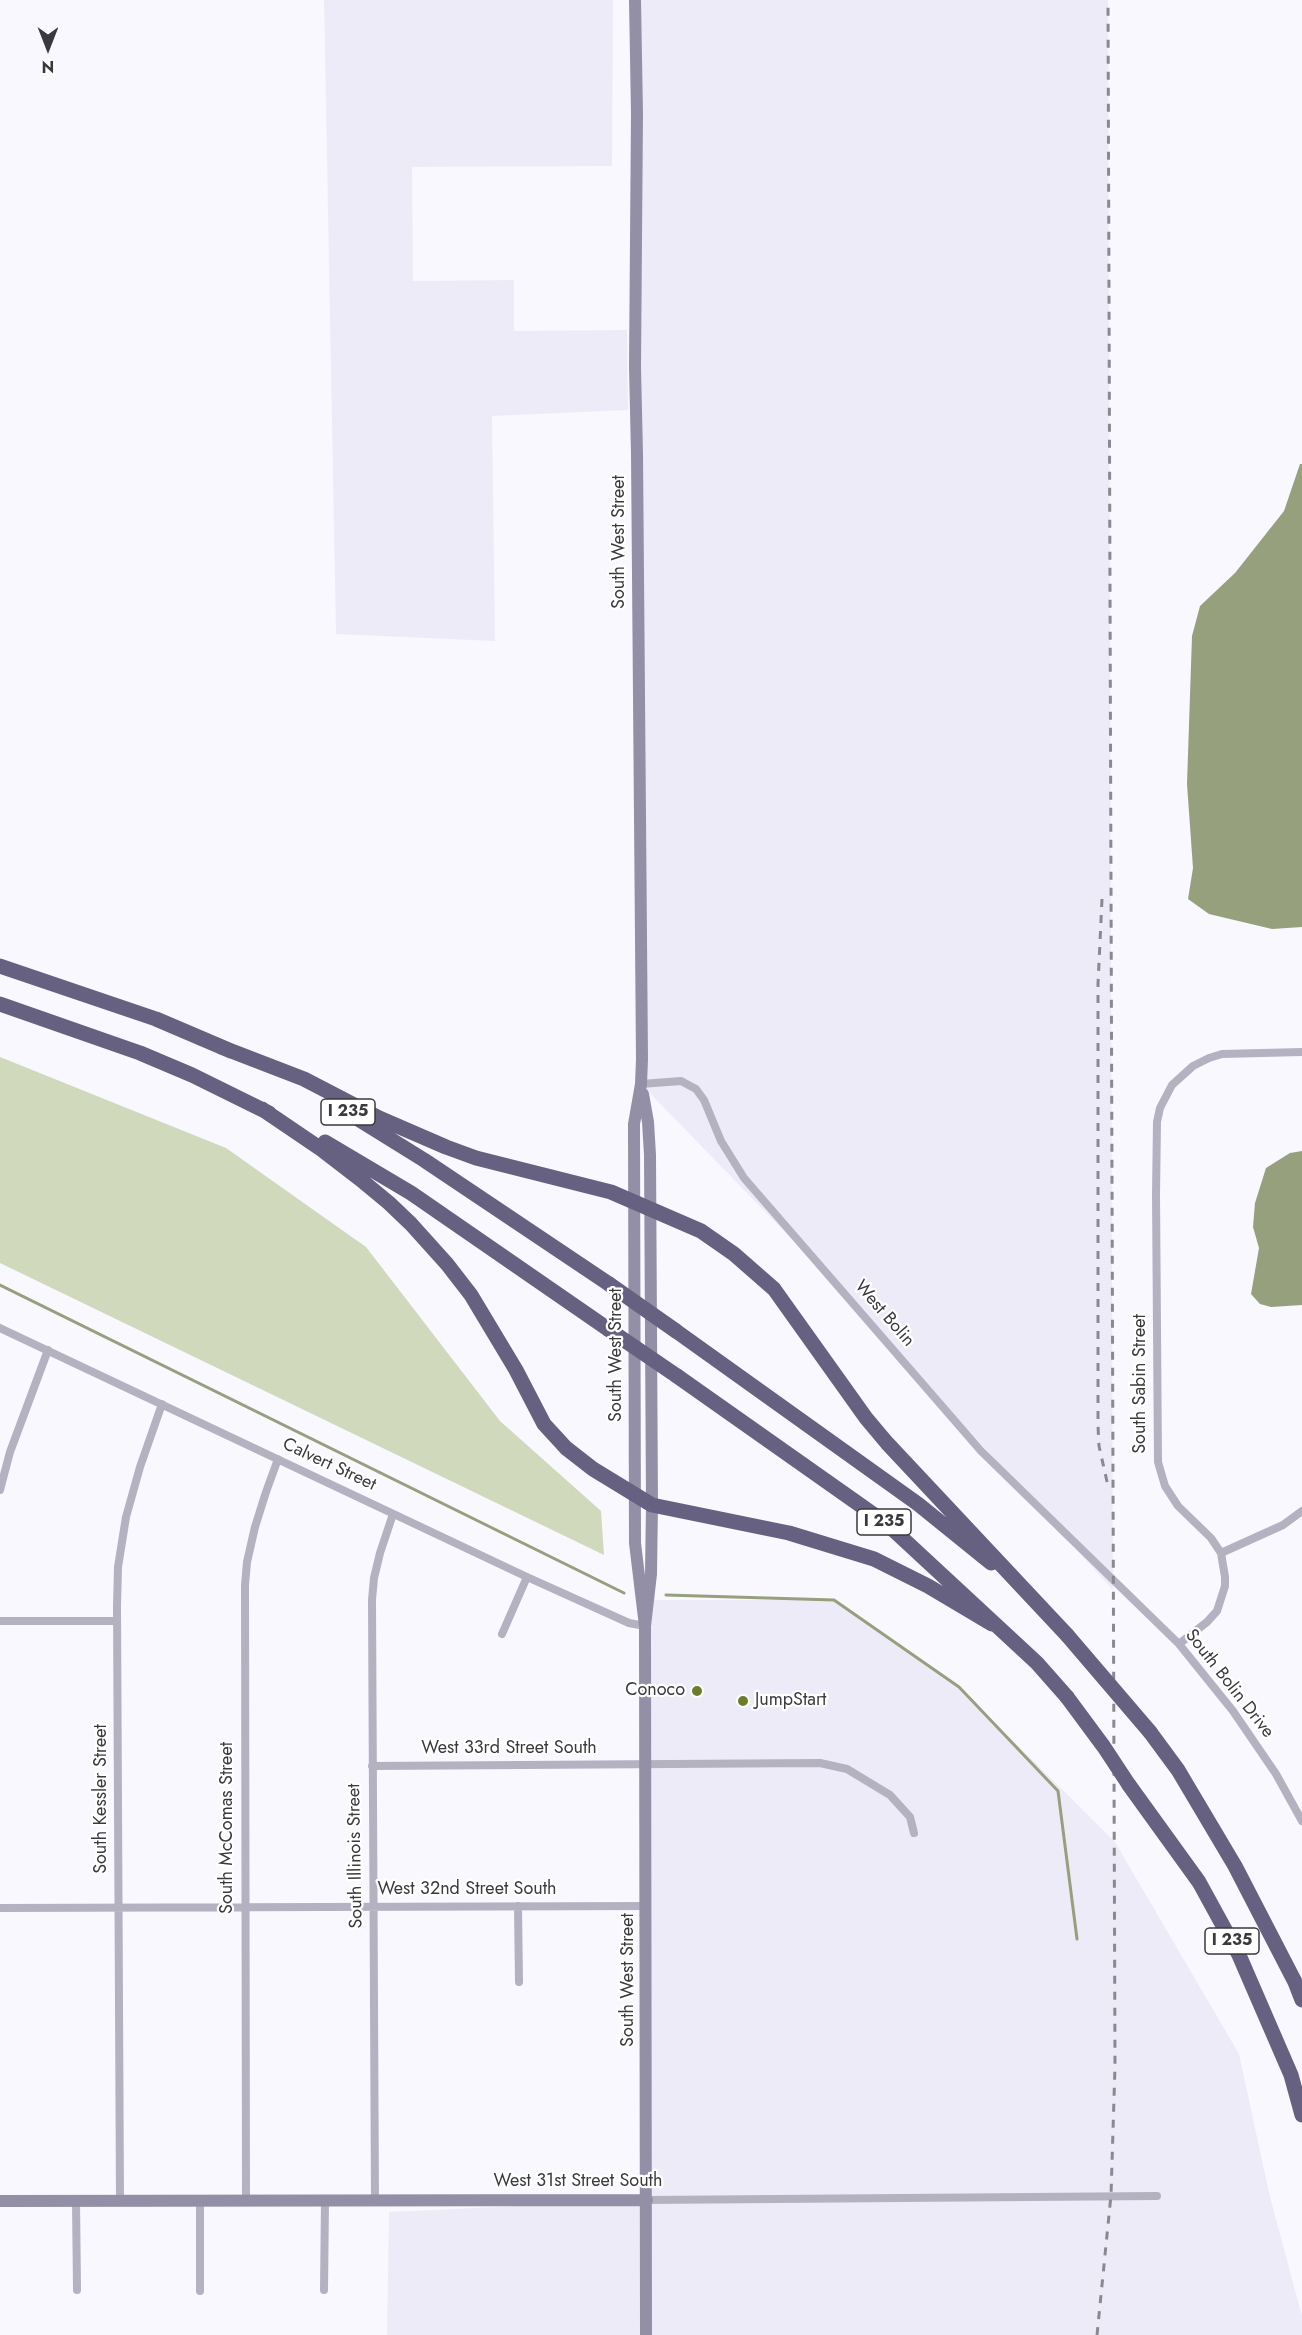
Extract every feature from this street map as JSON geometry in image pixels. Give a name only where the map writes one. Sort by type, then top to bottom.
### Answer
[{"type":"highway","name":"I 235","points":[[0,966],[146,1015],[222,1047],[338,1107],[382,1133],[609,1284],[918,1504],[1023,1589],[1067,1635],[1150,1732],[1178,1770],[1235,1866],[1302,2000]]},
{"type":"highway","name":"I 235","points":[[0,1004],[140,1053],[192,1075],[346,1154],[411,1193],[887,1524],[1037,1664],[1067,1697],[1104,1747],[1198,1881],[1234,1945],[1291,2075],[1302,2115]]},
{"type":"highway","points":[[222,1047],[304,1079],[379,1118],[476,1158],[611,1192],[651,1210],[671,1216],[701,1231],[734,1254],[774,1289],[866,1418],[1023,1589]]},
{"type":"highway","points":[[262,1109],[360,1179],[411,1224],[471,1295],[516,1370],[544,1424],[578,1458],[652,1505],[789,1533],[848,1549],[896,1568],[992,1624]]},
{"type":"street","name":"South West Street","points":[[635,0],[638,113],[635,367],[641,840],[641,1084],[634,1124],[635,1543],[645,1626],[646,2335]]},
{"type":"street","name":"South Sabin Street","points":[[1221,1552],[1211,1538],[1178,1506],[1165,1486],[1158,1462],[1157,1122],[1165,1096],[1172,1085],[1193,1066],[1222,1054],[1302,1052]]},
{"type":"street","name":"West Bolin","points":[[641,1084],[681,1082],[696,1089],[704,1100],[721,1141],[744,1178],[981,1451],[1113,1582]]},
{"type":"street","name":"South West Street","points":[[641,1084],[648,1122],[651,1210],[652,1505],[651,1574],[645,1626]]},
{"type":"street","name":"Calvert Street","points":[[0,1328],[527,1577],[626,1622],[645,1626]]},
{"type":"street","points":[[0,1490],[10,1452],[48,1350]]},
{"type":"street","name":"South Kessler Street","points":[[120,2201],[118,1567],[126,1517],[140,1467],[162,1404]]},
{"type":"street","name":"South McComas Street","points":[[246,2201],[245,1574],[258,1517],[278,1459]]},
{"type":"street","points":[[1179,1644],[1207,1622],[1220,1604],[1225,1586],[1221,1552],[1283,1525],[1302,1511]]},
{"type":"street","name":"South Illinois Street","points":[[375,2201],[372,1589],[380,1553],[393,1514]]},
{"type":"street","points":[[502,1634],[527,1577]]},
{"type":"street","name":"South Bolin Drive","points":[[1113,1582],[1179,1644],[1233,1711],[1276,1774],[1302,1821]]},
{"type":"street","points":[[0,1621],[117,1620]]},
{"type":"street","name":"West 33rd Street South","points":[[372,1766],[820,1763],[848,1769],[890,1795],[902,1806],[909,1817],[914,1833]]},
{"type":"street","points":[[518,1906],[519,1982]]},
{"type":"street","name":"West 32nd Street South","points":[[0,1908],[647,1906]]},
{"type":"street","name":"West 31st Street South","points":[[0,2201],[325,2202],[1157,2196]]},
{"type":"street","points":[[76,2201],[77,2290]]},
{"type":"street","points":[[200,2201],[200,2291]]},
{"type":"street","points":[[324,2290],[325,2202]]},
{"type":"shaded area","points":[[324,0],[613,0],[612,166],[412,167],[413,281],[514,280],[514,331],[627,330],[628,410],[492,416],[495,641],[336,634]]},
{"type":"shaded area","points":[[634,0],[1108,0],[1113,1590],[849,1298],[641,1084]]},
{"type":"shaded area","points":[[1300,464],[1302,464],[1302,927],[1272,929],[1209,914],[1188,899],[1193,868],[1187,784],[1192,636],[1200,606],[1235,573],[1284,511]]},
{"type":"shaded area","points":[[0,1057],[226,1148],[366,1247],[500,1421],[601,1511],[604,1555],[0,1263]]},
{"type":"shaded area","points":[[1302,1151],[1302,1305],[1271,1307],[1260,1304],[1251,1294],[1259,1248],[1253,1227],[1255,1203],[1266,1168],[1290,1153]]},
{"type":"shaded area","points":[[642,1600],[834,1600],[959,1687],[1115,1842],[1239,2054],[1270,2197],[1302,2316],[1302,2335],[387,2335],[389,2212],[645,2200]]},
{"type":"waterway","points":[[0,1285],[624,1593]]},
{"type":"waterway","points":[[666,1595],[834,1600],[959,1687],[1058,1791],[1077,1939]]},
{"type":"railway","points":[[1097,2335],[1111,2195],[1115,2066],[1108,0]]},
{"type":"railway","points":[[1102,899],[1098,984],[1098,1426],[1099,1446],[1108,1486]]},
{"type":"place","name":"Conoco","points":[[697,1691]]},
{"type":"place","name":"JumpStart","points":[[743,1701]]}]
